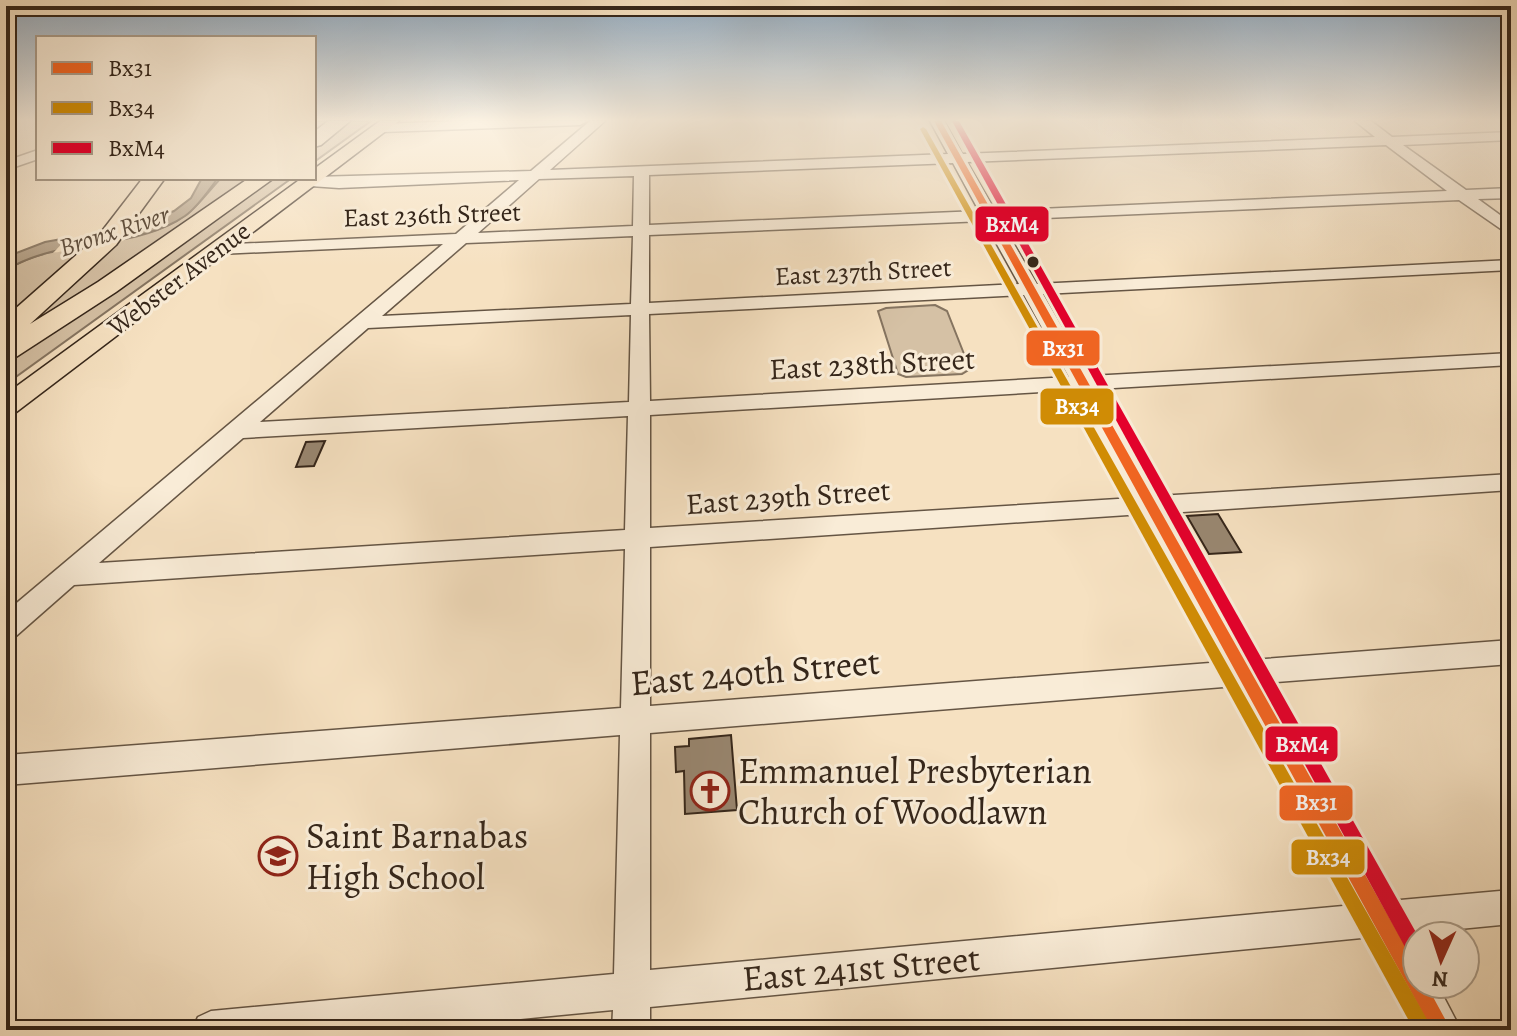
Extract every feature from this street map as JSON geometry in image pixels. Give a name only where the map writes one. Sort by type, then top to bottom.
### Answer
[{"type":"highway","points":[[6,330],[54,292],[109,232],[140,180]]},
{"type":"highway","points":[[6,351],[107,287],[260,180]]},
{"type":"highway","points":[[6,312],[76,251],[109,232]]},
{"type":"main road","name":"Webster Avenue","points":[[6,407],[310,181]]},
{"type":"street","points":[[6,628],[540,169]]},
{"type":"street","points":[[310,181],[339,183],[658,169]]},
{"type":"street","points":[[964,169],[1442,1030]]},
{"type":"street","points":[[1427,169],[1511,231]]},
{"type":"street","points":[[631,1030],[642,170]]},
{"type":"street","name":"East 236th Street","points":[[219,249],[1511,193]]},
{"type":"street","name":"East 237th Street","points":[[362,323],[1511,265]]},
{"type":"street","name":"East 238th Street","points":[[236,431],[1511,359]]},
{"type":"street","name":"East 239th Street","points":[[69,575],[1511,482]]},
{"type":"street","name":"East 240th Street","points":[[6,770],[1511,652]]},
{"type":"street","name":"East 241st Street","points":[[211,1030],[1511,907]]},
{"type":"shaded area","points":[[219,180],[289,180],[6,384],[6,270],[47,253],[157,230],[177,221]]},
{"type":"shaded area","points":[[935,305],[947,311],[970,369],[962,374],[906,377],[898,374],[878,311]]},
{"type":"water","name":"Bronx River","points":[[201,180],[216,180],[190,212],[166,226],[145,234],[51,252],[6,270],[6,257],[45,242],[139,225],[174,211],[191,198]]},
{"type":"pier","points":[[140,222],[123,241],[53,253],[72,233]]},
{"type":"building","points":[[325,441],[314,466],[296,467],[306,442]]},
{"type":"building","points":[[1218,514],[1241,552],[1209,554],[1187,516]]},
{"type":"building","name":"Emmanuel Presbyterian Church of Woodlawn","points":[[731,735],[737,810],[685,814],[684,771],[676,772],[675,747],[689,746],[689,739]]},
{"type":"transit line","name":"Bx34","points":[[945,169],[1424,1030]]},
{"type":"transit line","name":"Bx31","points":[[964,169],[1442,1030]]},
{"type":"transit line","name":"BxM4","points":[[982,169],[1401,923]]},
{"type":"place","name":"Emmanuel Presbyterian Church of Woodlawn","points":[[710,791]]},
{"type":"place","name":"Saint Barnabas High School","points":[[278,856]]}]
